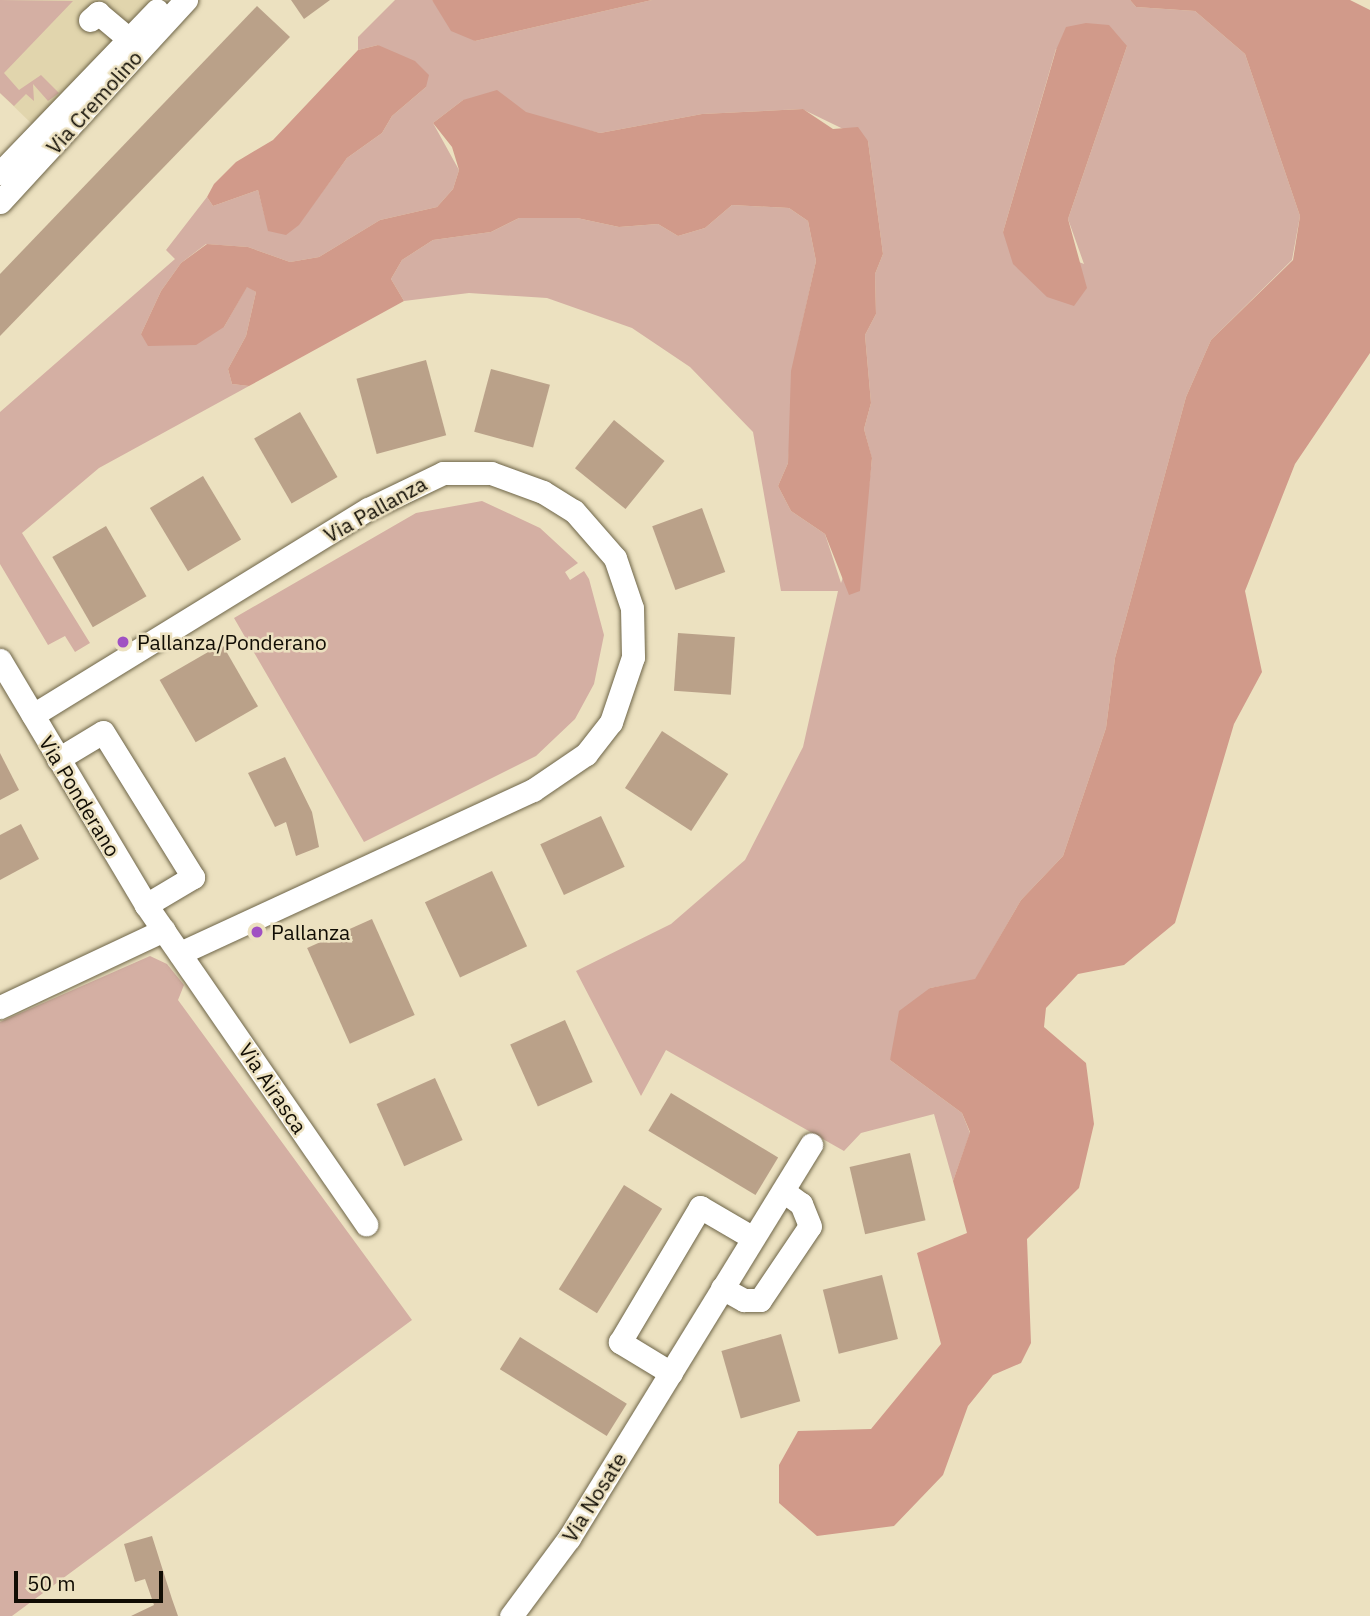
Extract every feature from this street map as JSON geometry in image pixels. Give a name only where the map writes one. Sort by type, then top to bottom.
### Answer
[{"type":"street","name":"Via Cremolino","points":[[0,173],[166,0]]},
{"type":"street","name":"Via Cremolino","points":[[0,202],[186,0]]},
{"type":"street","points":[[96,8],[133,34]]},
{"type":"street","name":"Via Pallanza","points":[[33,715],[368,509],[443,473],[491,472],[543,492],[592,527],[615,558],[632,608],[633,657],[611,722],[586,754],[533,790],[180,953]]},
{"type":"street","name":"Via Ponderano","points":[[0,660],[146,905],[180,953]]},
{"type":"street","points":[[58,759],[103,732],[193,877],[146,905]]},
{"type":"street","points":[[0,1006],[164,930]]},
{"type":"street","name":"Via Airasca","points":[[180,953],[366,1224]]},
{"type":"street","name":"Via Nosate","points":[[511,1616],[530,1598],[811,1145]]},
{"type":"street","points":[[722,1288],[744,1300],[760,1300],[810,1226],[801,1204],[783,1191]]},
{"type":"street","points":[[671,1373],[620,1342],[700,1207],[753,1238]]},
{"type":"shaded area","points":[[0,0],[155,0],[34,126],[0,93]]},
{"type":"shaded area","points":[[0,0],[73,1],[4,73],[19,90],[41,75],[59,93],[48,101],[33,84],[34,101],[26,94],[14,106],[0,93]]},
{"type":"shaded area","points":[[395,0],[432,0],[475,41],[652,0],[1130,0],[1136,7],[1195,11],[1245,54],[1300,216],[1292,260],[1211,340],[1186,397],[1115,658],[1106,728],[1063,856],[1021,900],[975,980],[930,988],[890,1060],[962,1113],[970,1133],[953,1181],[934,1114],[861,1133],[844,1151],[666,1050],[641,1096],[576,971],[671,924],[745,860],[803,747],[838,591],[781,591],[753,432],[690,367],[632,328],[547,298],[469,293],[404,301],[391,279],[402,260],[433,240],[491,232],[519,218],[577,218],[619,227],[658,224],[678,236],[705,228],[732,205],[789,208],[808,221],[816,261],[798,342],[788,463],[778,486],[791,511],[825,534],[841,583],[866,511],[872,459],[864,429],[871,403],[865,335],[876,314],[875,274],[883,254],[868,141],[802,109],[702,114],[600,133],[463,100],[433,123],[459,170],[453,189],[437,207],[380,220],[319,257],[290,262],[248,247],[206,244],[181,263],[161,291],[141,334],[224,327],[247,286],[256,292],[246,336],[228,369],[232,384],[249,386],[99,468],[22,533],[90,643],[75,652],[65,636],[48,645],[0,564],[0,412],[175,259],[166,250],[207,197],[213,206],[258,190],[265,217],[298,225],[347,158],[382,133],[392,116],[426,87],[378,45],[358,50],[358,37]],"holes":[[[1127,46],[1068,219],[1084,264],[1003,232],[1056,49]]]},
{"type":"shaded area","points":[[432,0],[652,0],[475,41],[451,31]]},
{"type":"shaded area","points":[[1130,0],[1350,0],[1370,10],[1370,353],[1295,464],[1245,591],[1262,672],[1234,724],[1175,923],[1124,965],[1078,974],[1046,1008],[1044,1027],[1086,1063],[1094,1124],[1079,1188],[1027,1239],[1031,1343],[1021,1363],[993,1375],[968,1406],[943,1475],[894,1526],[817,1536],[779,1503],[779,1465],[798,1431],[871,1429],[941,1344],[917,1253],[967,1233],[953,1181],[970,1132],[962,1113],[890,1060],[899,1011],[930,988],[975,979],[1021,900],[1063,856],[1106,728],[1115,658],[1186,397],[1211,340],[1293,260],[1300,216],[1245,54],[1195,11],[1136,7]]},
{"type":"shaded area","points":[[1086,23],[1109,25],[1127,46],[1068,219],[1087,288],[1074,306],[1047,297],[1013,264],[1003,232],[1056,50],[1066,27]]},
{"type":"shaded area","points":[[378,45],[415,61],[429,75],[426,87],[392,116],[382,133],[347,158],[299,225],[286,235],[268,231],[258,190],[213,206],[207,197],[214,184],[236,162],[273,140],[358,50]]},
{"type":"shaded area","points":[[497,90],[526,112],[600,133],[702,114],[803,109],[833,129],[858,127],[868,141],[883,254],[875,274],[876,314],[865,335],[871,403],[864,429],[872,458],[860,591],[849,595],[825,534],[791,511],[778,486],[788,463],[791,371],[816,261],[808,221],[789,208],[732,205],[705,228],[678,236],[658,224],[619,227],[577,218],[519,218],[491,232],[433,240],[402,260],[391,279],[404,301],[249,386],[232,384],[228,369],[246,336],[256,292],[247,287],[224,327],[196,345],[148,346],[141,334],[161,291],[181,263],[207,244],[248,247],[290,262],[319,257],[380,220],[437,207],[453,189],[459,170],[452,147],[433,123],[463,100]]},
{"type":"shaded area","points":[[482,501],[540,528],[578,563],[565,572],[570,580],[584,571],[589,579],[604,635],[594,684],[575,719],[536,756],[364,842],[234,618],[416,513]]},
{"type":"shaded area","points":[[150,956],[167,964],[184,985],[178,1000],[412,1320],[12,1616],[0,1616],[0,1022]]},
{"type":"building","points":[[291,0],[330,0],[304,19]]},
{"type":"building","points":[[257,6],[290,37],[0,336],[0,274]]},
{"type":"building","points":[[426,360],[446,435],[377,454],[356,379]]},
{"type":"building","points":[[491,369],[550,385],[533,448],[474,432]]},
{"type":"building","points":[[300,412],[338,477],[292,503],[254,438]]},
{"type":"building","points":[[614,420],[665,461],[625,509],[575,468]]},
{"type":"building","points":[[203,476],[241,539],[188,571],[150,508]]},
{"type":"building","points":[[702,508],[725,572],[675,590],[652,526]]},
{"type":"building","points":[[106,526],[146,596],[93,627],[52,557]]},
{"type":"building","points":[[678,633],[735,637],[731,695],[674,691]]},
{"type":"building","points":[[222,644],[258,706],[196,742],[160,680]]},
{"type":"building","points":[[662,731],[728,774],[691,831],[625,788]]},
{"type":"building","points":[[0,753],[19,790],[0,800]]},
{"type":"building","points":[[285,757],[312,812],[319,847],[296,856],[286,822],[275,827],[248,773]]},
{"type":"building","points":[[601,816],[625,867],[564,895],[540,844]]},
{"type":"building","points":[[21,824],[39,859],[0,880],[0,835]]},
{"type":"building","points":[[492,871],[527,946],[460,977],[425,902]]},
{"type":"building","points":[[372,919],[415,1015],[350,1044],[307,948]]},
{"type":"building","points":[[565,1020],[593,1082],[538,1107],[510,1044]]},
{"type":"building","points":[[435,1078],[463,1140],[404,1166],[377,1104]]},
{"type":"building","points":[[671,1093],[778,1157],[755,1195],[648,1131]]},
{"type":"building","points":[[910,1153],[926,1220],[865,1234],[850,1167]]},
{"type":"building","points":[[624,1185],[662,1209],[597,1313],[559,1289]]},
{"type":"building","points":[[882,1275],[898,1339],[839,1354],[823,1290]]},
{"type":"building","points":[[781,1334],[800,1401],[741,1418],[721,1351]]},
{"type":"building","points":[[520,1337],[627,1404],[607,1436],[500,1369]]},
{"type":"building","points":[[152,1536],[178,1616],[131,1616],[154,1605],[145,1579],[135,1582],[124,1544]]},
{"type":"place","name":"Pallanza/Ponderano","points":[[123,642]]},
{"type":"place","name":"Pallanza","points":[[257,932]]}]
